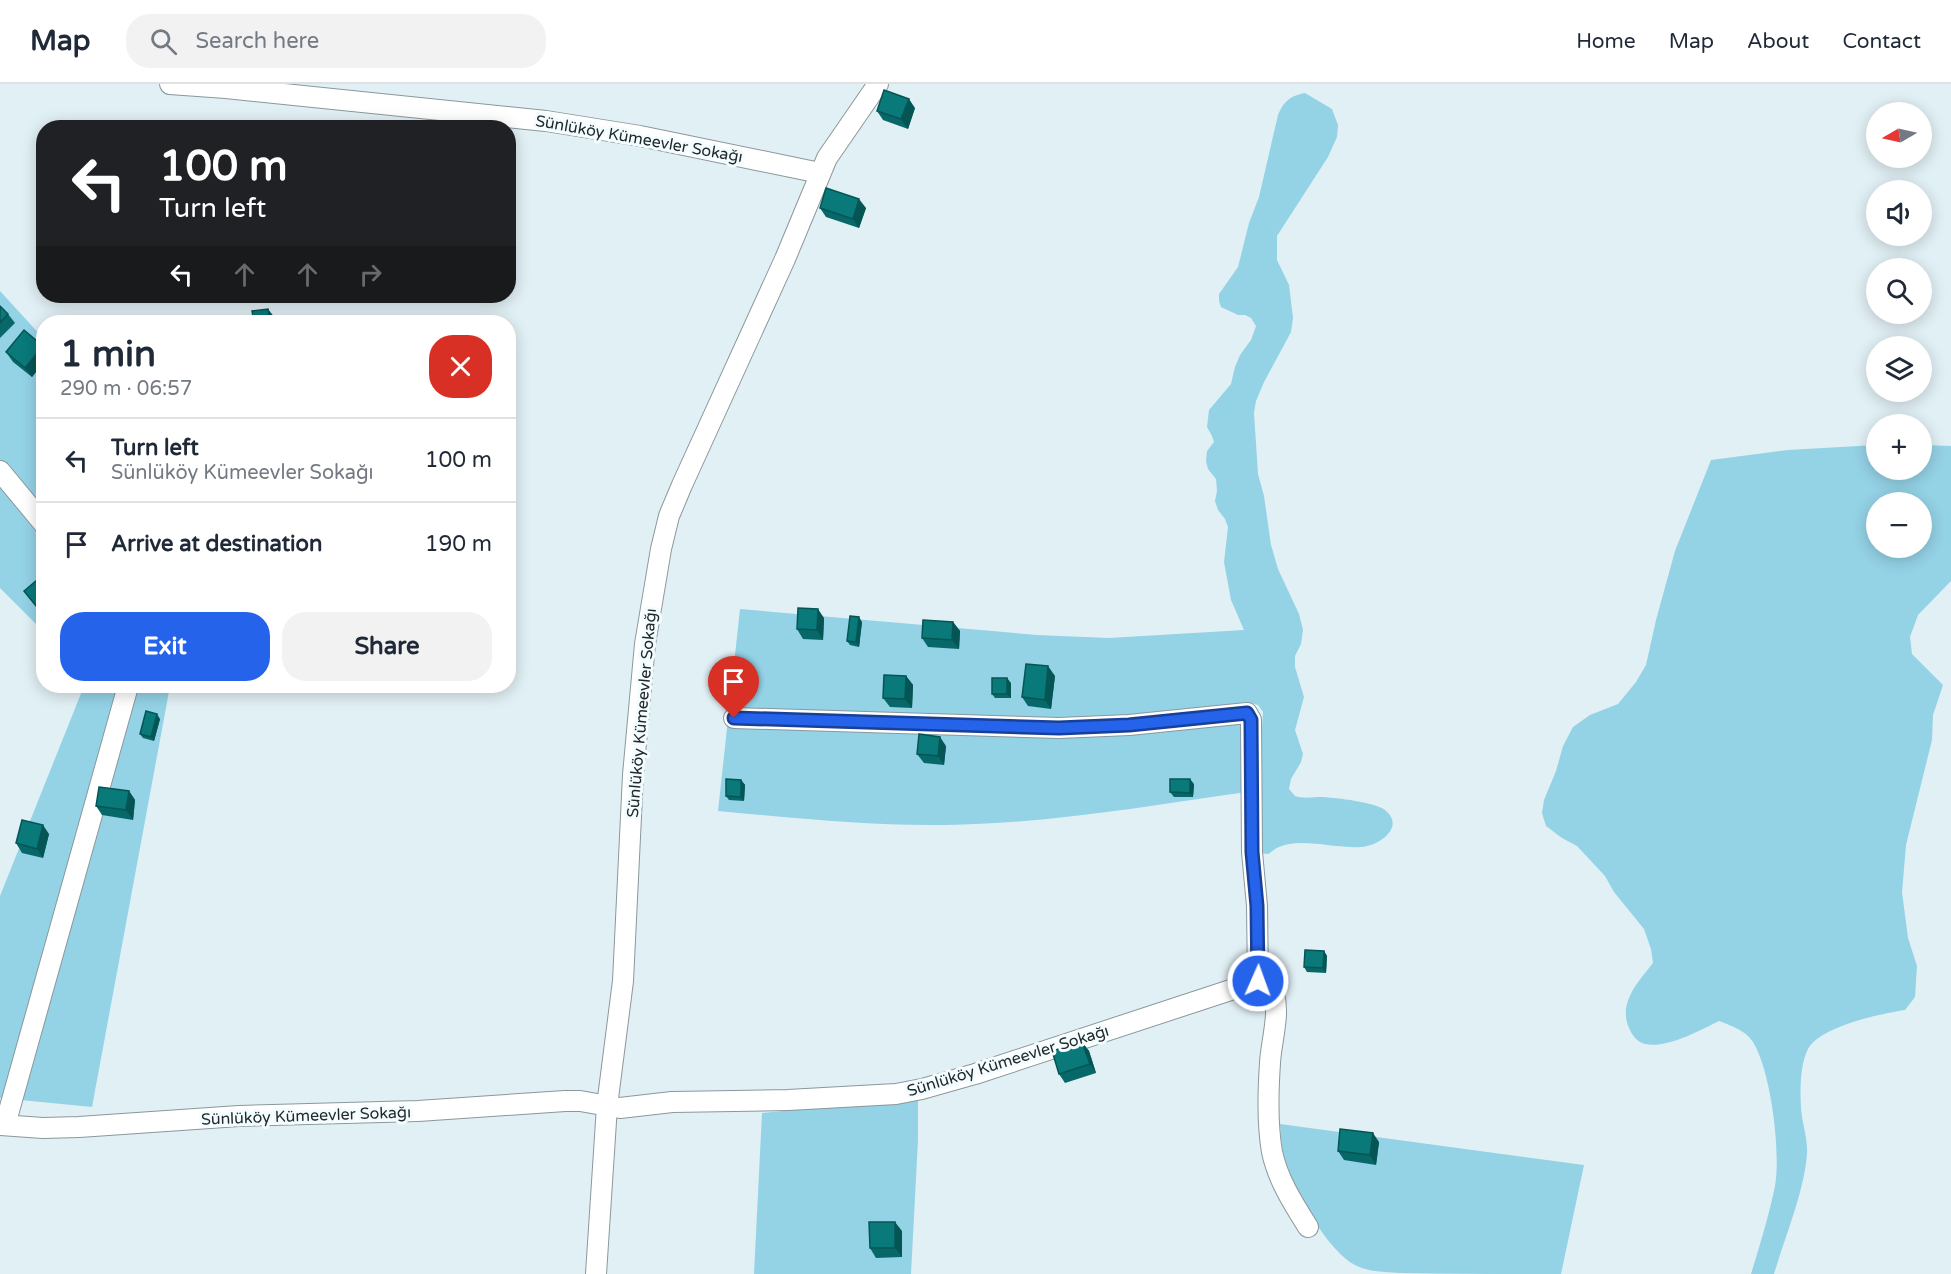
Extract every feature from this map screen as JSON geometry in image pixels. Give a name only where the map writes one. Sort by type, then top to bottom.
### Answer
[{"type":"street","name":"Sünlüköy Kümeevler Sokağı","points":[[170,84],[546,122],[640,136],[820,173]]},
{"type":"street","name":"Sünlüköy Kümeevler Sokağı","points":[[596,1274],[608,1106],[623,981],[633,775],[645,644],[661,549],[669,516],[682,485],[785,259],[827,158],[878,84]]},
{"type":"street","points":[[0,471],[36,514]]},
{"type":"street","name":"Sünlüköy Kümeevler Sokağı","points":[[126,693],[2,1125],[43,1128],[79,1127],[239,1116],[418,1112],[565,1101],[620,1107],[672,1102],[896,1095],[965,1077],[1258,981]]},
{"type":"street","points":[[734,718],[1059,728],[1129,725],[1247,713],[1251,720],[1252,852],[1258,915],[1258,981],[1266,982],[1272,988],[1275,997],[1270,1065],[1270,1134],[1273,1154],[1287,1194],[1308,1227]]},
{"type":"shaded area","points":[[1305,93],[1332,109],[1338,125],[1337,137],[1328,157],[1277,236],[1277,260],[1289,285],[1293,318],[1291,332],[1264,382],[1254,413],[1258,474],[1264,496],[1271,545],[1278,569],[1299,614],[1303,630],[1301,644],[1295,656],[1295,667],[1304,697],[1295,730],[1303,754],[1291,779],[1289,789],[1298,797],[1346,799],[1380,807],[1391,816],[1393,823],[1388,834],[1368,846],[1297,843],[1287,844],[1268,854],[1259,853],[1257,803],[1263,712],[1258,705],[1250,703],[1247,792],[1096,813],[983,824],[860,823],[718,811],[740,609],[1037,635],[1109,638],[1244,630],[1231,600],[1224,562],[1228,527],[1215,501],[1216,479],[1208,469],[1206,461],[1207,451],[1214,442],[1207,427],[1209,410],[1231,384],[1240,355],[1251,340],[1256,326],[1251,318],[1221,307],[1219,294],[1238,267],[1249,223],[1259,197],[1278,115],[1288,100]]},
{"type":"shaded area","points":[[0,291],[36,330],[36,624],[0,588]]},
{"type":"shaded area","points":[[1932,445],[1951,446],[1951,581],[1918,615],[1910,637],[1912,654],[1943,685],[1933,715],[1932,740],[1906,845],[1902,892],[1908,938],[1917,966],[1915,997],[1905,1010],[1852,1022],[1825,1034],[1808,1049],[1803,1062],[1801,1086],[1801,1108],[1807,1148],[1805,1169],[1794,1214],[1774,1274],[1751,1274],[1770,1208],[1777,1171],[1773,1112],[1765,1072],[1753,1042],[1738,1029],[1719,1021],[1683,1038],[1663,1044],[1645,1044],[1635,1038],[1626,1019],[1628,1001],[1636,985],[1653,963],[1644,929],[1614,892],[1605,876],[1577,846],[1546,826],[1542,813],[1544,800],[1563,746],[1573,727],[1590,715],[1618,704],[1646,665],[1675,551],[1711,460],[1788,450],[1866,446],[1866,480],[1932,480]]},
{"type":"shaded area","points":[[81,693],[169,693],[92,1107],[0,1098],[0,896]]},
{"type":"shaded area","points":[[918,1098],[911,1274],[754,1274],[762,1113]]},
{"type":"shaded area","points":[[1280,1124],[1584,1165],[1561,1274],[1400,1273],[1371,1270],[1355,1265],[1332,1245],[1301,1198],[1283,1152]]},
{"type":"building","points":[[884,90],[909,99],[901,119],[877,111]]},
{"type":"building","points":[[826,188],[859,199],[853,219],[820,208]]},
{"type":"building","points":[[0,306],[8,314],[0,323]]},
{"type":"building","points":[[268,309],[269,315],[253,315],[252,311]]},
{"type":"building","points":[[24,330],[36,340],[36,355],[25,368],[6,352]]},
{"type":"building","points":[[36,581],[36,606],[24,591]]},
{"type":"building","points":[[798,608],[818,609],[817,630],[797,629]]},
{"type":"building","points":[[850,616],[859,617],[856,642],[847,641]]},
{"type":"building","points":[[923,620],[953,622],[952,640],[922,638]]},
{"type":"building","points":[[1026,664],[1048,666],[1045,700],[1022,697]]},
{"type":"building","points":[[884,675],[906,676],[905,699],[883,698]]},
{"type":"building","points":[[992,678],[1007,678],[1007,694],[992,694]]},
{"type":"building","points":[[146,711],[157,714],[151,737],[140,734]]},
{"type":"building","points":[[919,734],[940,737],[938,756],[917,754]]},
{"type":"building","points":[[726,779],[741,780],[741,797],[726,796]]},
{"type":"building","points":[[1170,779],[1190,779],[1190,793],[1170,792]]},
{"type":"building","points":[[99,787],[129,791],[126,810],[96,806]]},
{"type":"building","points":[[22,820],[43,825],[37,849],[16,843]]},
{"type":"building","points":[[1305,950],[1324,951],[1323,968],[1304,967]]},
{"type":"building","points":[[1082,1042],[1090,1064],[1059,1074],[1052,1051]]},
{"type":"building","points":[[1340,1129],[1373,1133],[1370,1155],[1338,1151]]},
{"type":"building","points":[[869,1222],[895,1222],[895,1248],[870,1248]]},
{"type":"route","points":[[734,718],[987,727],[1092,728],[1247,713],[1251,718],[1252,852],[1259,932],[1258,981]]}]
